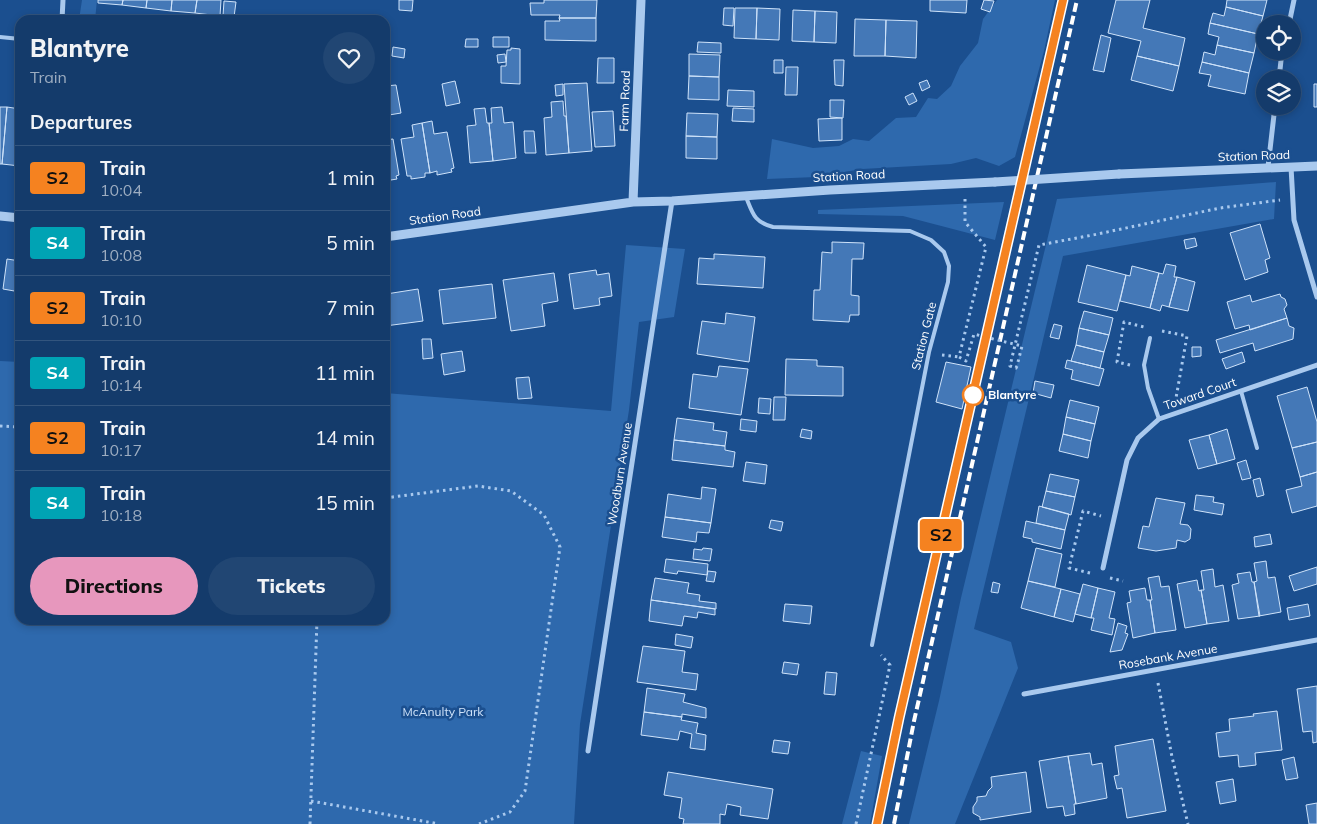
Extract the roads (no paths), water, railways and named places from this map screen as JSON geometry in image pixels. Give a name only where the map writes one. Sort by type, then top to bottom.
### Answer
[{"type":"street","points":[[62,15],[64,0]]},
{"type":"street","name":"Farm Road","points":[[633,202],[641,0]]},
{"type":"street","points":[[1291,15],[1294,0]]},
{"type":"street","points":[[1268,167],[1274,115]]},
{"type":"street","name":"Station Road","points":[[390,236],[633,202],[1119,174],[1317,166]]},
{"type":"street","points":[[1291,167],[1294,220],[1317,297]]},
{"type":"street","name":"Woodburn Avenue","points":[[588,751],[672,201]]},
{"type":"street","points":[[0,216],[15,218]]},
{"type":"street","name":"Toward Court","points":[[1103,568],[1127,460],[1138,438],[1159,418],[1317,365]]},
{"type":"street","name":"Rosebank Avenue","points":[[1024,694],[1317,640]]},
{"type":"lane","points":[[0,36],[15,38]]},
{"type":"lane","name":"Station Gate","points":[[745,195],[754,218],[764,224],[773,226],[910,231],[931,240],[944,252],[949,266],[948,282],[930,352],[872,645]]},
{"type":"lane","points":[[1150,338],[1144,365],[1148,388],[1159,418]]},
{"type":"lane","points":[[1241,391],[1256,448]]},
{"type":"railway","points":[[877,824],[899,718],[1063,0]]},
{"type":"railway","points":[[894,824],[914,721],[1077,0]]},
{"type":"train","name":"S2","points":[[877,824],[899,718],[1063,0]]},
{"type":"place","name":"Blantyre","points":[[973,395]]},
{"type":"park label","name":"McAnulty Park","points":[[443,712]]}]
